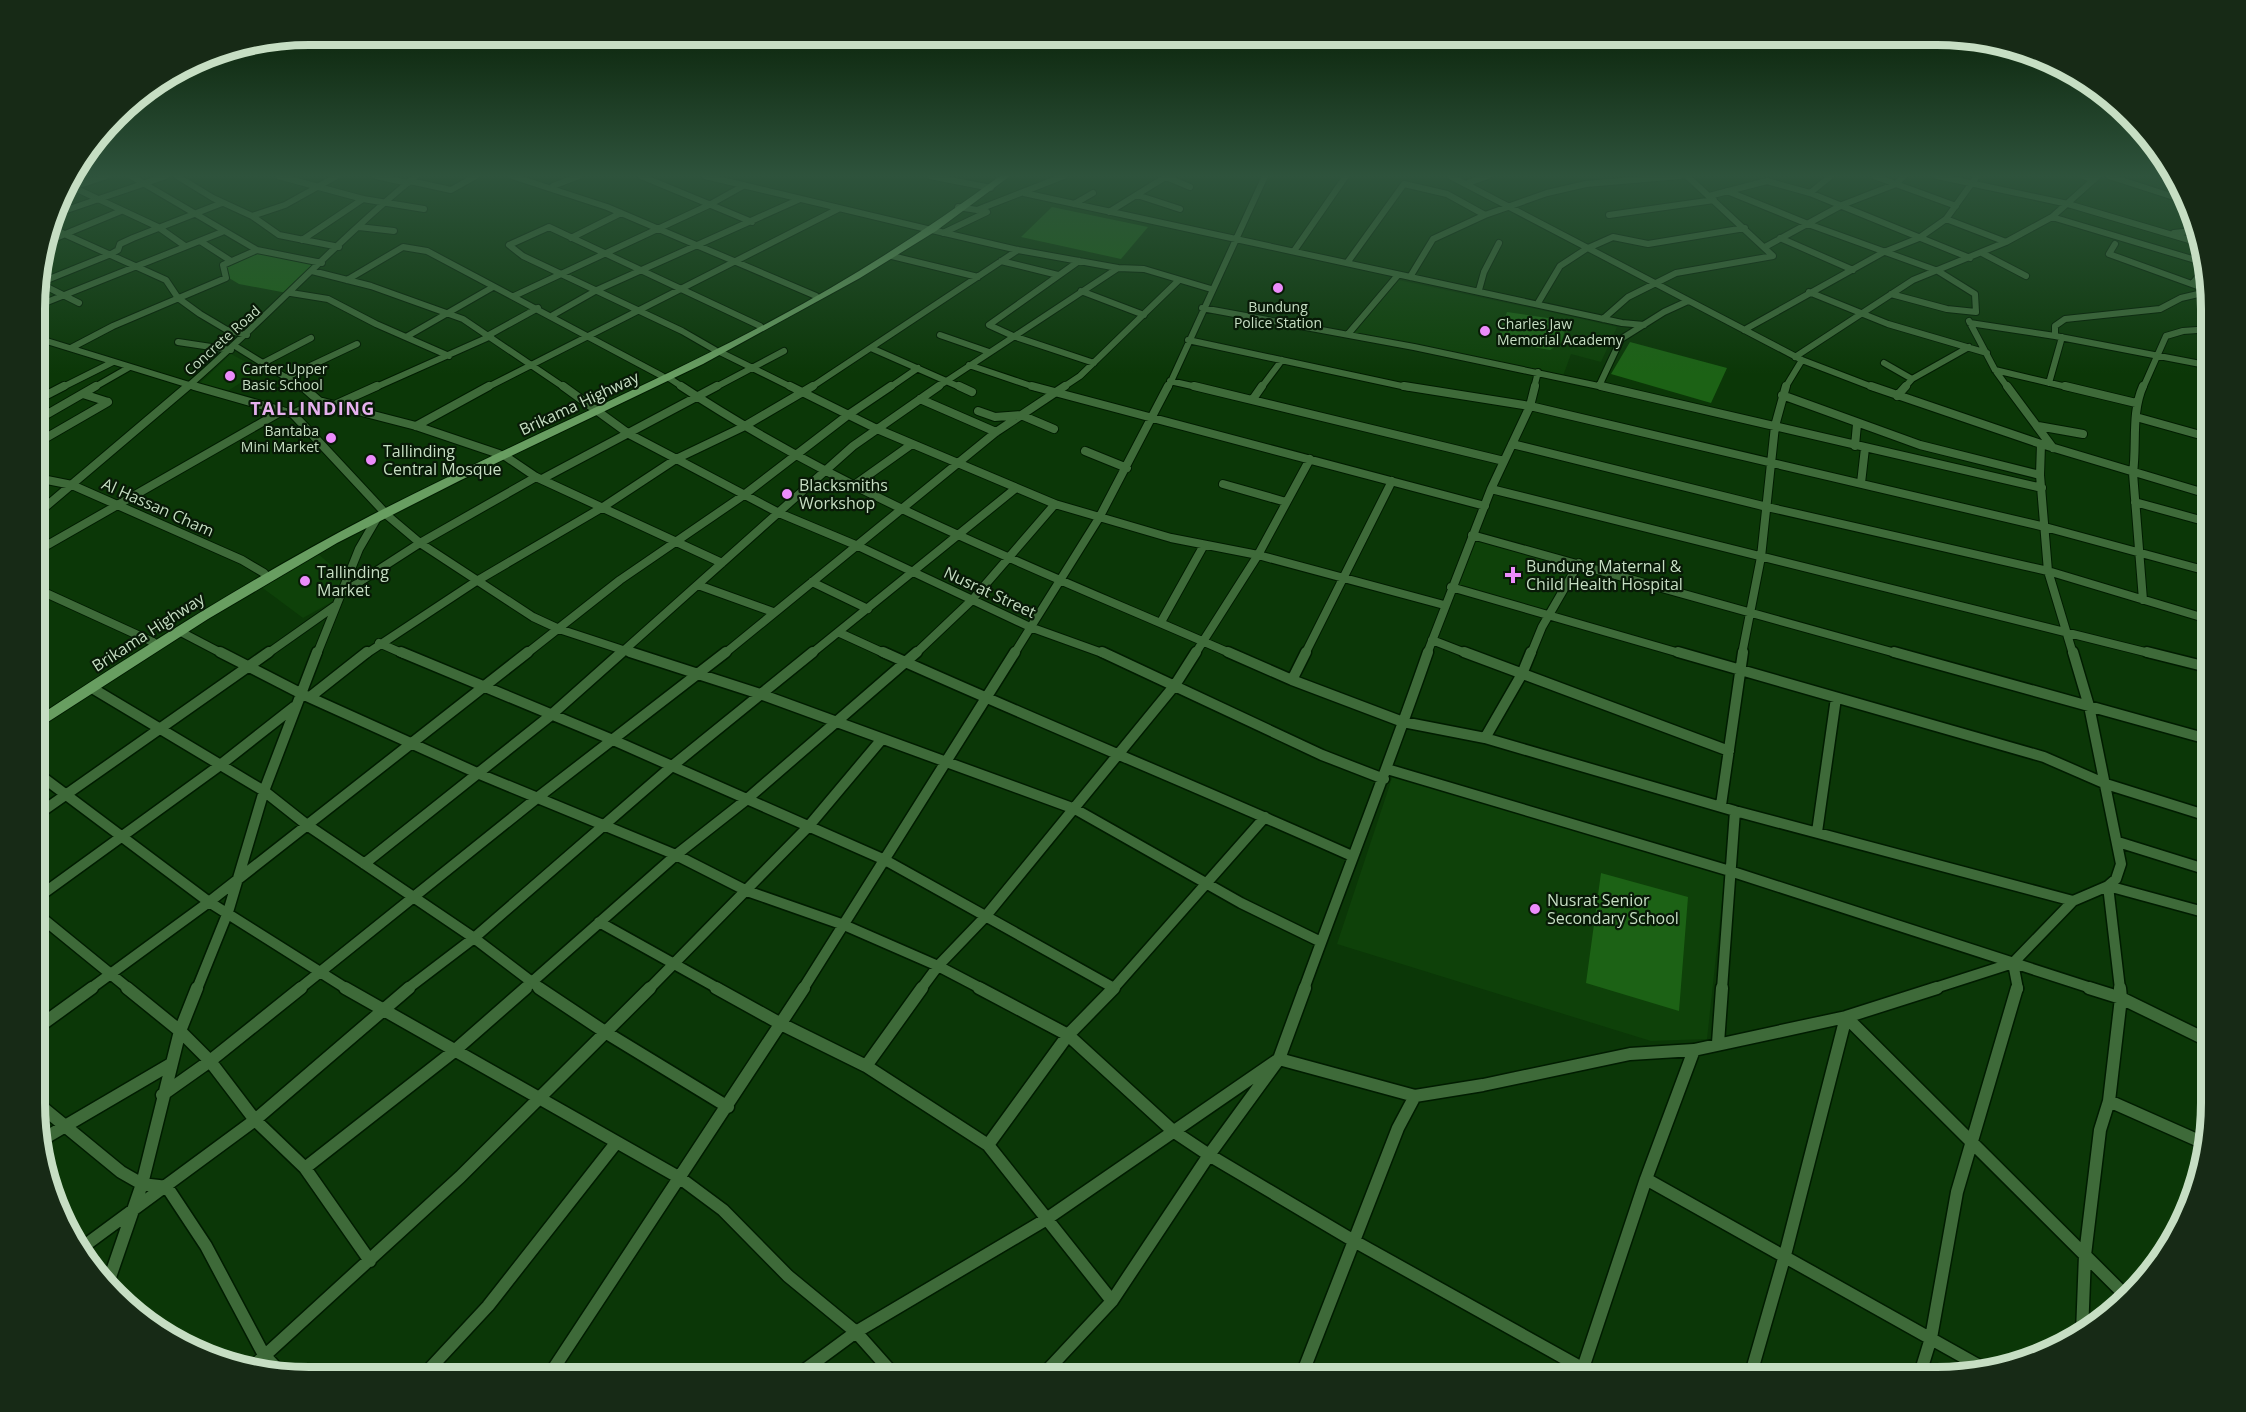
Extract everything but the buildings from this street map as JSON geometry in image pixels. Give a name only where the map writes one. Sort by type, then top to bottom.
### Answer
[{"type":"highway","name":"Brikama Highway","points":[[717,351],[913,242]]},
{"type":"highway","name":"Brikama Highway","points":[[45,711],[264,573],[807,306],[915,242]]},
{"type":"highway","name":"Brikama Highway","points":[[45,719],[179,631],[289,564],[383,513]]},
{"type":"street","points":[[83,242],[166,280],[178,298],[227,330],[247,334]]},
{"type":"street","points":[[47,280],[111,254],[118,250],[120,244],[125,242]]},
{"type":"street","points":[[179,242],[185,246]]},
{"type":"street","points":[[45,302],[197,242]]},
{"type":"street","points":[[201,242],[231,261]]},
{"type":"street","points":[[241,242],[257,250],[321,263]]},
{"type":"street","points":[[312,242],[339,247]]},
{"type":"street","name":"Concrete Road","points":[[45,507],[233,348],[344,242]]},
{"type":"street","points":[[518,242],[509,246],[801,394],[877,429],[1055,504],[1099,518],[1204,545],[1258,555],[1443,605]]},
{"type":"street","points":[[581,242],[760,326]]},
{"type":"street","points":[[514,296],[628,242]]},
{"type":"street","points":[[694,242],[816,296]]},
{"type":"street","points":[[553,315],[597,290],[709,242]]},
{"type":"street","points":[[417,426],[531,365],[773,242]]},
{"type":"street","points":[[984,242],[1118,268],[1144,269],[1211,289]]},
{"type":"street","points":[[555,1367],[728,1107],[1099,518],[1153,420],[1233,242]]},
{"type":"street","points":[[1253,242],[1398,275],[1644,326]]},
{"type":"street","points":[[1294,251],[1300,242]]},
{"type":"street","points":[[1347,263],[1362,242]]},
{"type":"street","points":[[1410,277],[1433,242]]},
{"type":"street","points":[[1573,242],[1798,359],[1897,396],[2053,448],[2201,492]]},
{"type":"street","points":[[1538,303],[1560,266],[1602,242]]},
{"type":"street","points":[[1637,242],[1648,244],[1657,242]]},
{"type":"street","points":[[1603,319],[1628,297],[1676,273],[1773,256],[1759,242]]},
{"type":"street","points":[[1764,247],[1773,242]]},
{"type":"street","points":[[1789,242],[1853,270]]},
{"type":"street","points":[[1857,242],[1938,271],[1975,294],[1976,312],[1926,305],[1891,294]]},
{"type":"street","points":[[1744,330],[1884,252],[1909,242]]},
{"type":"street","points":[[1929,242],[1970,258]]},
{"type":"street","points":[[1721,806],[1738,671],[1761,557],[1775,426],[1782,395],[1798,359],[1860,314],[1913,280],[2006,242]]},
{"type":"street","points":[[2135,242],[2196,260]]},
{"type":"street","points":[[1479,290],[1484,272],[1499,243]]},
{"type":"street","points":[[2115,244],[2109,254],[2200,286]]},
{"type":"street","points":[[347,280],[406,246],[427,251],[493,287],[553,315],[665,377],[743,427],[902,511],[1008,559],[1061,579],[1292,680],[1403,722],[1485,738],[1735,811],[2073,901]]},
{"type":"street","points":[[71,348],[226,278],[223,265],[257,250]]},
{"type":"street","points":[[45,892],[219,766],[306,695],[379,643],[475,582],[603,507],[676,459],[743,427],[801,394],[1018,250]]},
{"type":"street","points":[[1982,253],[2026,276]]},
{"type":"street","points":[[892,256],[978,277]]},
{"type":"street","points":[[1001,261],[1058,275]]},
{"type":"street","points":[[1079,261],[989,324],[990,327],[1013,336],[1094,363]]},
{"type":"street","points":[[364,864],[550,716],[853,446],[969,365],[1118,268]]},
{"type":"street","name":"Nusrat Street","points":[[312,271],[448,313],[490,335],[598,409],[629,434],[779,513],[858,546],[1030,627],[1095,649],[1322,755],[1730,871],[2121,998],[2201,1037]]},
{"type":"street","points":[[1349,333],[1398,275]]},
{"type":"street","points":[[2193,283],[2199,275]]},
{"type":"street","points":[[162,1095],[210,1061],[537,798],[699,675],[773,612],[902,511],[996,432],[1094,363],[1178,281]]},
{"type":"street","points":[[46,287],[79,303]]},
{"type":"street","points":[[406,337],[493,287]]},
{"type":"street","points":[[1081,291],[1144,315]]},
{"type":"street","points":[[291,292],[328,299],[449,356]]},
{"type":"street","points":[[1809,292],[1860,314],[1988,353]]},
{"type":"street","points":[[2049,383],[2059,337],[2055,326],[2065,319],[2160,309],[2181,298],[2200,294]]},
{"type":"street","points":[[1599,386],[1621,339],[1688,301]]},
{"type":"street","points":[[337,404],[449,356],[538,308]]},
{"type":"street","points":[[1203,308],[1349,333],[1538,372],[2042,488]]},
{"type":"street","points":[[1963,311],[1988,353],[1995,370],[2053,448]]},
{"type":"street","points":[[1970,323],[2201,364]]},
{"type":"street","points":[[2143,600],[2133,473],[2136,403],[2166,336],[2183,331],[2201,330]]},
{"type":"street","points":[[940,335],[989,352]]},
{"type":"street","points":[[263,363],[310,338]]},
{"type":"street","points":[[45,340],[128,368],[293,414],[383,513],[420,543],[475,582],[533,617],[559,628],[763,695],[1075,809],[1206,883],[1321,942]]},
{"type":"street","points":[[1188,340],[1417,389],[1530,406],[2045,527],[2201,570]]},
{"type":"street","points":[[177,342],[233,348],[287,377],[319,401],[417,426],[502,455],[539,478],[722,563]]},
{"type":"street","points":[[287,377],[357,344]]},
{"type":"street","points":[[1897,396],[1912,380],[1969,347]]},
{"type":"street","points":[[871,348],[972,392]]},
{"type":"street","points":[[344,592],[420,543],[539,478],[697,399],[784,351]]},
{"type":"street","points":[[1253,399],[1282,360]]},
{"type":"street","points":[[45,396],[113,362]]},
{"type":"street","points":[[1884,363],[1912,380]]},
{"type":"street","points":[[969,365],[1052,393],[1485,506]]},
{"type":"street","points":[[45,415],[128,368]]},
{"type":"street","points":[[45,1022],[209,902],[620,580],[744,495],[848,415],[918,368]]},
{"type":"street","points":[[1995,370],[2136,403]]},
{"type":"street","points":[[1050,1367],[1112,1301],[1165,1226],[1209,1155],[1279,1059],[1352,856],[1385,774],[1443,605],[1491,489],[1530,406],[1538,372]]},
{"type":"street","points":[[1170,381],[1253,399],[1504,461]]},
{"type":"street","points":[[45,438],[108,402],[83,394]]},
{"type":"street","points":[[1782,395],[1920,445],[2040,475]]},
{"type":"street","points":[[920,399],[996,432]]},
{"type":"street","points":[[293,414],[319,401]]},
{"type":"street","points":[[45,546],[282,411]]},
{"type":"street","points":[[978,411],[994,417],[1022,415],[1054,429]]},
{"type":"street","points":[[2136,417],[2201,435]]},
{"type":"street","points":[[1855,446],[1857,424]]},
{"type":"street","points":[[2038,426],[2083,434]]},
{"type":"street","points":[[1860,483],[1868,449],[1878,431]]},
{"type":"street","points":[[1892,454],[1899,438]]},
{"type":"street","points":[[853,486],[912,444]]},
{"type":"street","points":[[1512,444],[1767,507],[2048,571],[2201,617]]},
{"type":"street","points":[[809,1367],[856,1332],[1045,1220],[1279,1059],[1415,1096],[1483,1085],[1535,1072],[1630,1054],[1694,1050],[1718,1042],[1846,1017],[2013,963],[2073,901],[2108,886],[2119,873],[2121,864],[2089,706],[2048,571],[2040,475],[2041,444]]},
{"type":"street","points":[[1918,460],[1920,445]]},
{"type":"street","points":[[1085,451],[1127,468]]},
{"type":"street","points":[[1953,453],[1953,467]]},
{"type":"street","points":[[866,1066],[938,966],[985,917],[1175,685],[1258,555],[1311,459]]},
{"type":"street","name":"Al Hassan Cham","points":[[45,480],[72,485],[242,560],[264,573]]},
{"type":"street","points":[[1292,680],[1392,481]]},
{"type":"street","points":[[1222,484],[1286,502]]},
{"type":"street","points":[[87,1244],[255,1120],[380,1010],[474,938],[671,767],[840,633],[1016,488]]},
{"type":"street","points":[[1491,489],[2201,666]]},
{"type":"street","points":[[2135,502],[2201,520]]},
{"type":"street","points":[[305,1168],[453,1052],[676,855],[746,800],[907,661],[972,600],[1055,504]]},
{"type":"street","points":[[306,695],[335,606],[344,592],[366,532],[383,513]]},
{"type":"street","points":[[1472,535],[2201,737]]},
{"type":"street","points":[[1161,622],[1204,545]]},
{"type":"street","points":[[1485,738],[1522,674],[1549,615],[1579,563]]},
{"type":"street","points":[[812,582],[868,609]]},
{"type":"street","points":[[698,585],[773,612]]},
{"type":"street","points":[[1451,587],[2043,757],[2106,784],[2201,814]]},
{"type":"street","points":[[45,593],[153,642]]},
{"type":"street","points":[[45,809],[335,606]]},
{"type":"street","points":[[179,631],[306,695],[477,773],[676,855],[747,891],[844,925],[938,966],[1068,1035],[1173,1131],[1209,1155],[1573,1367]]},
{"type":"street","points":[[840,633],[907,661],[985,698],[1203,789],[1352,856]]},
{"type":"street","points":[[1432,640],[1729,752]]},
{"type":"street","points":[[379,643],[550,716],[613,740],[885,860],[1114,988]]},
{"type":"street","points":[[92,688],[264,791],[308,825],[474,938],[532,983],[604,1032],[728,1107]]},
{"type":"street","points":[[1817,832],[1836,698]]},
{"type":"street","points":[[110,1276],[142,1184],[162,1095],[180,1031],[228,912],[264,791],[296,705]]},
{"type":"street","points":[[257,1362],[460,1177],[747,891],[808,827],[882,739]]},
{"type":"street","points":[[45,779],[209,902],[380,1010],[680,1178],[723,1210],[788,1276],[856,1332],[887,1367]]},
{"type":"street","points":[[1718,1042],[1735,811]]},
{"type":"street","points":[[988,1145],[1068,1035],[1114,988],[1265,818]]},
{"type":"street","points":[[2118,842],[2201,868]]},
{"type":"street","points":[[2108,886],[2201,911]]},
{"type":"street","points":[[2082,1322],[2085,1255],[2100,1130],[2109,1101],[2121,998],[2108,886]]},
{"type":"street","points":[[45,920],[180,1031],[210,1061],[255,1120],[305,1168],[370,1261]]},
{"type":"street","points":[[600,922],[781,1024],[866,1066],[988,1145],[1045,1220],[1112,1301]]},
{"type":"street","points":[[1922,1367],[1931,1338],[1957,1192],[2018,991],[2013,963]]},
{"type":"street","points":[[1846,1017],[1971,1145],[2122,1292]]},
{"type":"street","points":[[1753,1367],[1785,1255],[1846,1017]]},
{"type":"street","points":[[1584,1367],[1646,1179],[1694,1050]]},
{"type":"street","points":[[47,1136],[171,1064]]},
{"type":"street","points":[[1305,1367],[1398,1128],[1415,1096]]},
{"type":"street","points":[[2109,1101],[2198,1141]]},
{"type":"street","points":[[45,1111],[121,1172],[142,1184],[167,1187],[206,1246],[264,1355],[273,1365]]},
{"type":"street","points":[[431,1367],[488,1306],[615,1143]]},
{"type":"street","points":[[1646,1179],[1976,1364]]},
{"type":"shaded area","points":[[1043,242],[1135,242],[1121,259]]},
{"type":"shaded area","points":[[255,252],[315,265],[287,293],[239,284],[229,278],[225,265]]},
{"type":"shaded area","name":"Charles Jaw Memorial Academy","points":[[1398,280],[1617,327],[1601,362],[1571,354],[1563,376],[1353,334]]},
{"type":"shaded area","points":[[1507,312],[1554,319],[1567,324],[1561,343],[1550,350],[1497,341]]},
{"type":"shaded area","points":[[1630,342],[1727,368],[1711,403],[1611,374]]},
{"type":"shaded area","name":"Carter Upper Basic School","points":[[231,354],[261,370],[226,392],[199,384]]},
{"type":"shaded area","name":"Bundung Maternal & Child Health Hospital","points":[[1472,539],[1574,565],[1545,611],[1454,585]]},
{"type":"shaded area","name":"Tallinding Market","points":[[317,553],[345,577],[337,599],[303,618],[260,586]]},
{"type":"shaded area","name":"Nusrat Senior Secondary School","points":[[1393,775],[1725,874],[1707,1039],[1651,1041],[1337,944]]},
{"type":"shaded area","points":[[1601,873],[1688,897],[1679,1011],[1586,983]]},
{"type":"place","name":"Bundung Police Station","points":[[1278,288]]},
{"type":"place","name":"Charles Jaw Memorial Academy","points":[[1485,331]]},
{"type":"place","name":"Carter Upper Basic School","points":[[230,376]]},
{"type":"place","name":"Bantaba Mini Market","points":[[331,438]]},
{"type":"place","name":"Tallinding Central Mosque","points":[[371,460]]},
{"type":"place","name":"Blacksmiths Workshop","points":[[787,494]]},
{"type":"place","name":"Bundung Maternal & Child Health Hospital","points":[[1513,575]]},
{"type":"place","name":"Tallinding Market","points":[[305,581]]},
{"type":"place","name":"Nusrat Senior Secondary School","points":[[1535,909]]},
{"type":"district","name":"TALLINDING","points":[[313,408]]}]
